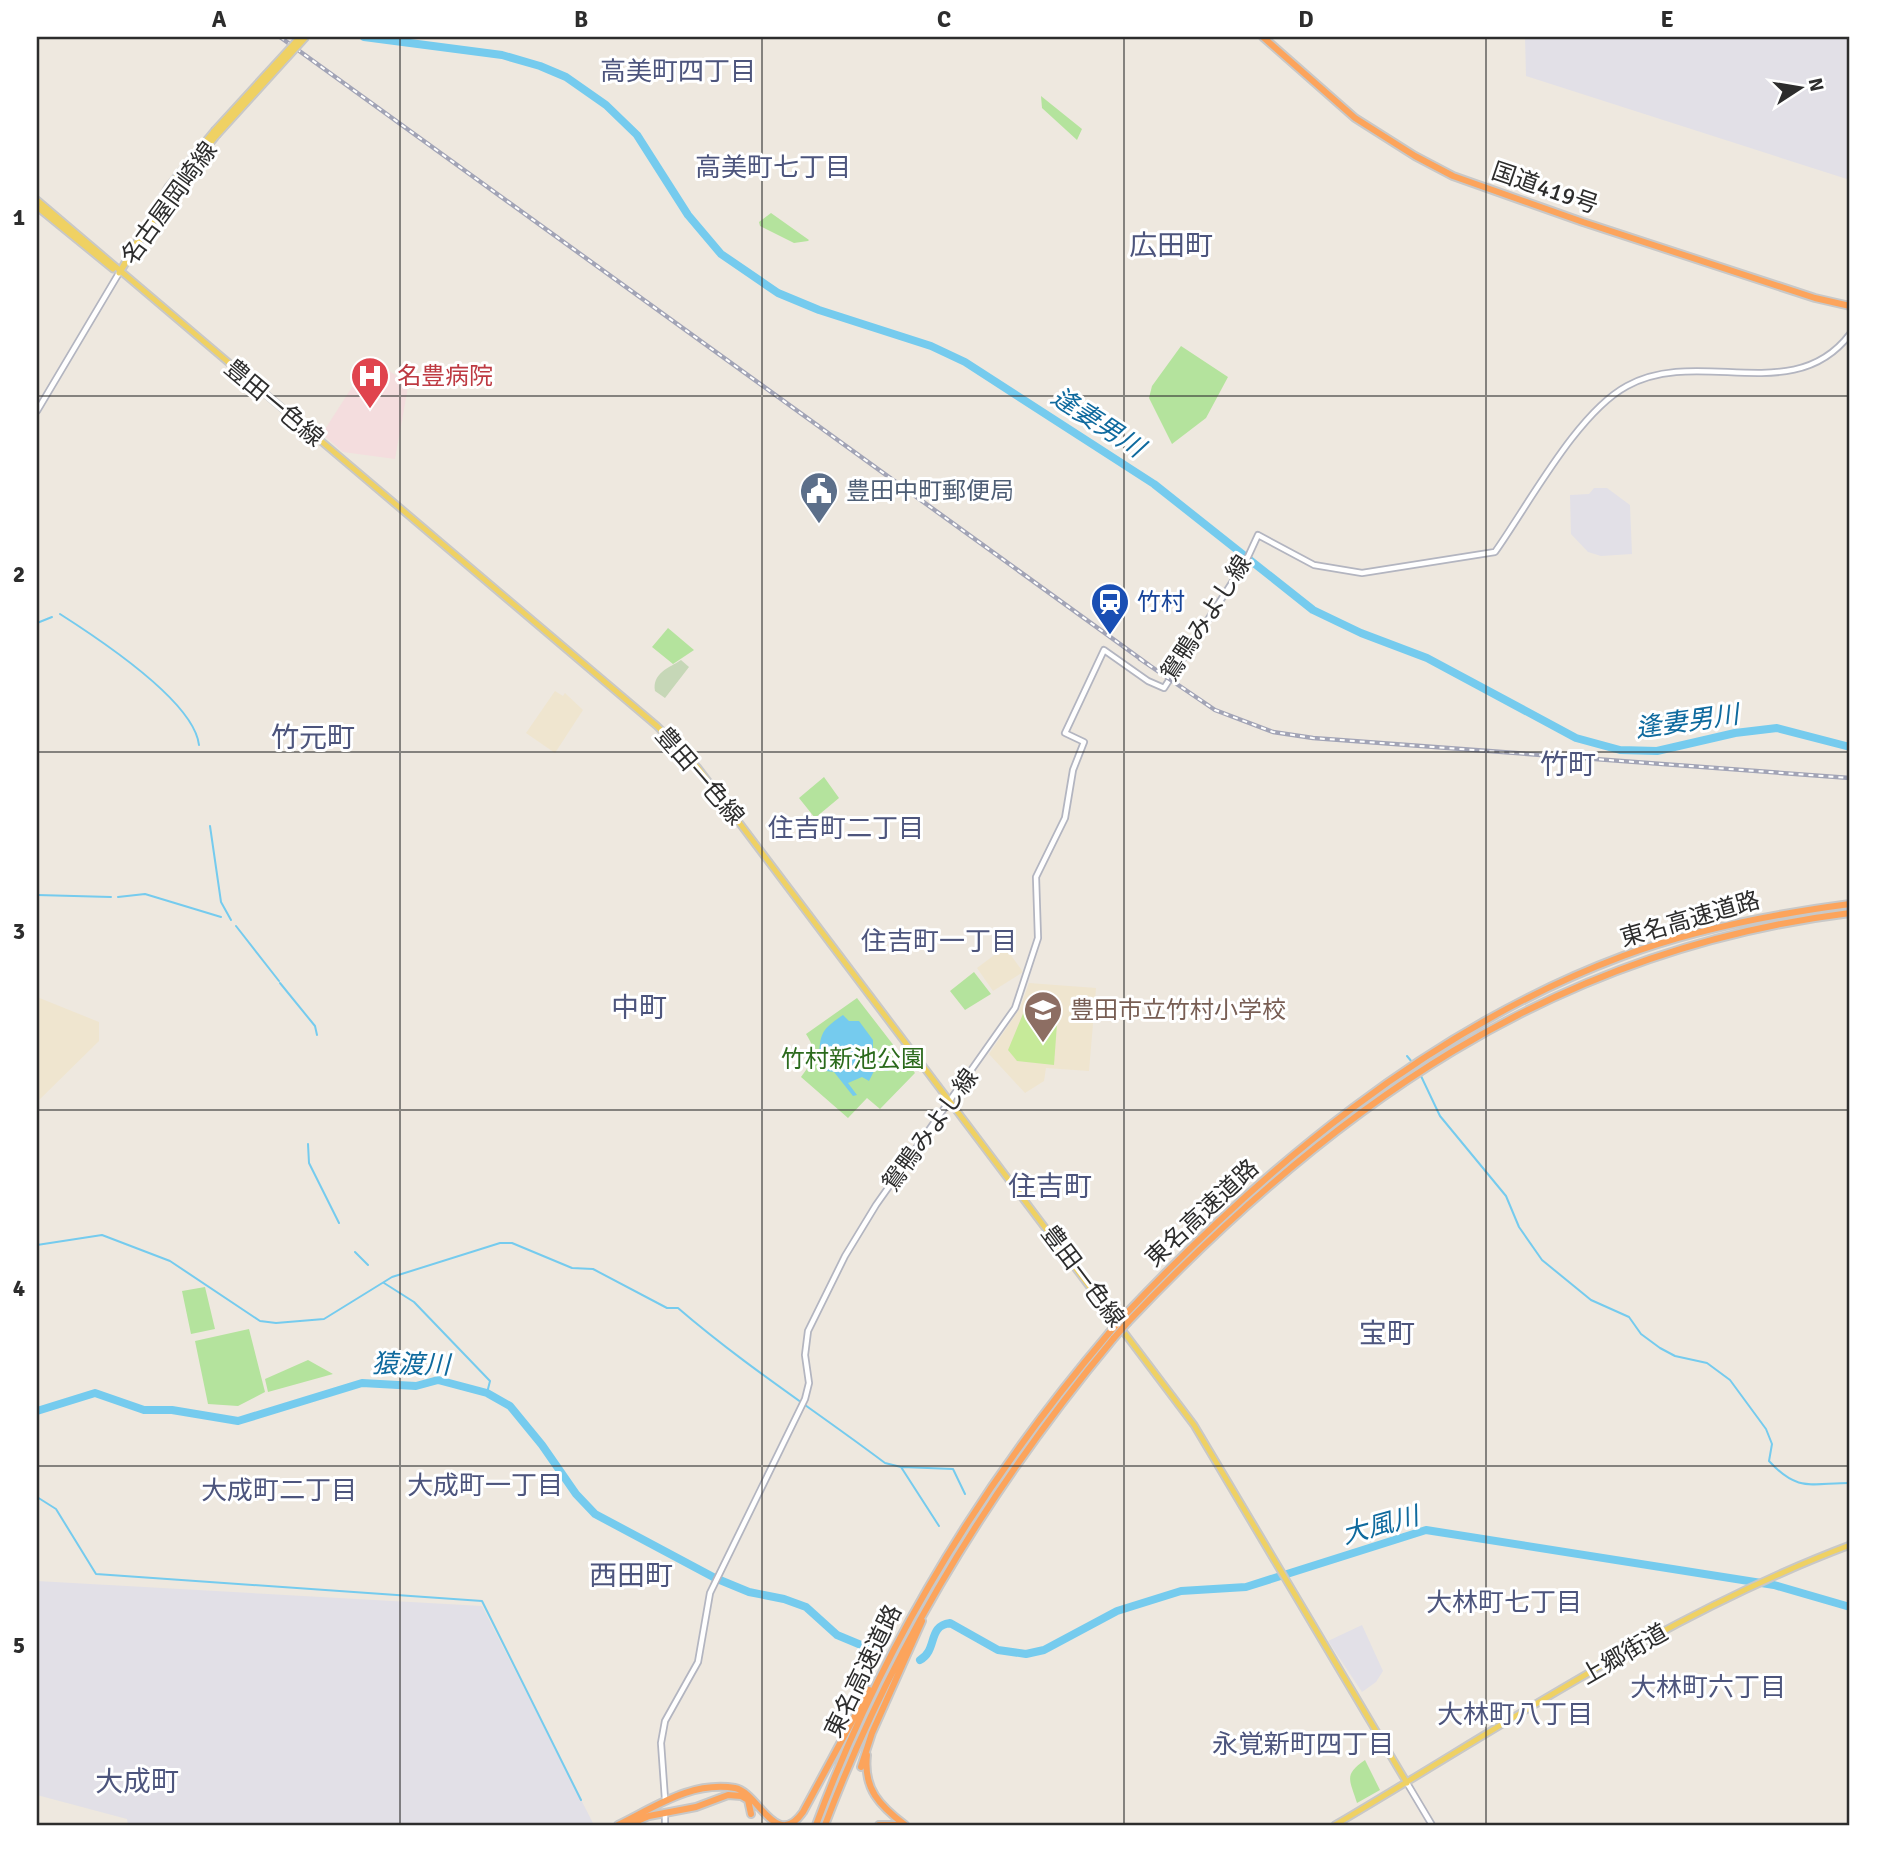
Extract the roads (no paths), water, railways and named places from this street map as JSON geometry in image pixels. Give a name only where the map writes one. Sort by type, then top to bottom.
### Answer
[{"type":"highway","name":"国道419号","points":[[1264,37],[1355,118],[1415,156],[1453,176],[1815,298],[1850,306]]},
{"type":"highway","name":"東名高速道路","points":[[816,1825],[861,1716],[913,1612],[1001,1471],[1111,1336],[1185,1252],[1285,1163],[1347,1114],[1462,1035],[1536,994],[1623,956],[1708,930],[1788,913],[1850,904]]},
{"type":"highway","name":"東名高速道路","points":[[1126,1320],[1289,1168],[1349,1121],[1458,1047],[1539,1002],[1626,965],[1710,939],[1806,918],[1850,913]]},
{"type":"highway","name":"東名高速道路","points":[[825,1825],[863,1730],[948,1566],[1036,1434],[1111,1336]]},
{"type":"highway","points":[[861,1767],[872,1733],[948,1566]]},
{"type":"highway","points":[[618,1825],[686,1792],[707,1787],[735,1788],[747,1793],[770,1820],[786,1824],[797,1819],[913,1612]]},
{"type":"highway","points":[[872,1733],[866,1765],[870,1790],[880,1806],[905,1825]]},
{"type":"highway","points":[[628,1825],[649,1816],[696,1807],[728,1795],[741,1796],[750,1803],[753,1814]]},
{"type":"highway","points":[[879,1825],[896,1825]]},
{"type":"main road","name":"名古屋岡崎線","points":[[119,272],[174,188],[216,133],[300,37]]},
{"type":"main road","name":"名古屋岡崎線","points":[[216,133],[306,37]]},
{"type":"main road","name":"豊田一色線","points":[[37,200],[677,744],[736,816],[1195,1425],[1407,1783]]},
{"type":"main road","name":"豊田一色線","points":[[37,206],[119,272]]},
{"type":"main road","points":[[37,411],[119,272]]},
{"type":"main road","name":"鴛鴨みよし線","points":[[665,1799],[662,1732],[698,1662],[710,1593],[805,1399],[808,1383],[805,1354],[808,1331],[865,1223],[949,1099],[1005,1026],[1024,987],[1040,925],[1036,877],[1065,818],[1073,770],[1084,742],[1065,733],[1104,650],[1148,681],[1164,688],[1246,560],[1258,536],[1314,565],[1370,573],[1495,552],[1587,420],[1614,394],[1635,382],[1681,371],[1794,372],[1826,358],[1850,334]]},
{"type":"main road","name":"上郷街道","points":[[1335,1825],[1656,1635],[1757,1584],[1850,1545]]},
{"type":"main road","points":[[1407,1783],[1432,1825]]},
{"type":"main road","points":[[665,1815],[665,1825]]},
{"type":"water","points":[[843,1015],[849,1021],[859,1021],[873,1040],[873,1060],[887,1066],[888,1071],[875,1069],[869,1081],[862,1077],[848,1083],[857,1095],[853,1096],[834,1072],[826,1071],[827,1066],[819,1063],[822,1034]]},
{"type":"waterway","name":"逢妻男川","points":[[364,37],[502,55],[566,77],[606,105],[637,135],[688,215],[721,254],[778,293],[819,310],[931,346],[965,362],[1154,484],[1313,610],[1361,633],[1427,658],[1576,738],[1620,750],[1657,751],[1735,733],[1777,728],[1850,747]]},
{"type":"waterway","points":[[60,614],[118,654],[162,690],[193,728],[199,745]]},
{"type":"waterway","points":[[37,623],[52,617]]},
{"type":"waterway","points":[[210,826],[221,902],[231,920]]},
{"type":"waterway","points":[[118,897],[145,894],[221,917]]},
{"type":"waterway","points":[[37,895],[111,897]]},
{"type":"waterway","points":[[236,926],[279,981]]},
{"type":"waterway","points":[[280,983],[315,1026],[317,1035]]},
{"type":"waterway","points":[[1407,1056],[1412,1062]]},
{"type":"waterway","points":[[1421,1076],[1440,1116],[1506,1196],[1519,1227],[1542,1260],[1591,1300],[1629,1317],[1641,1334],[1660,1348],[1675,1356],[1707,1363],[1730,1380],[1766,1429],[1772,1444],[1769,1461],[1779,1471],[1797,1482],[1806,1484],[1850,1483]]},
{"type":"waterway","points":[[308,1144],[309,1163],[339,1223]]},
{"type":"waterway","points":[[37,1245],[102,1235],[170,1261],[260,1321],[276,1323],[324,1319],[392,1277],[500,1243],[512,1243],[572,1268],[593,1269],[667,1308],[678,1308],[754,1368],[885,1463],[901,1467],[939,1526]]},
{"type":"waterway","points":[[355,1252],[368,1265]]},
{"type":"waterway","points":[[384,1283],[414,1302],[490,1381],[487,1393]]},
{"type":"waterway","name":"猿渡川","points":[[37,1411],[95,1393],[144,1410],[172,1410],[238,1421],[362,1383],[416,1386],[438,1380],[487,1393],[510,1406],[542,1445],[576,1494],[595,1514],[715,1578],[749,1592],[784,1599],[806,1607],[837,1635],[873,1650]]},
{"type":"waterway","points":[[902,1467],[953,1469],[965,1494]]},
{"type":"waterway","points":[[37,1497],[56,1509],[96,1574],[482,1601],[581,1800]]},
{"type":"waterway","name":"大風川","points":[[920,1660],[926,1656],[938,1629],[950,1623],[998,1650],[1026,1654],[1044,1650],[1117,1611],[1181,1591],[1246,1587],[1426,1530],[1774,1585],[1850,1607]]},
{"type":"railway","points":[[280,37],[1149,665]]},
{"type":"railway","points":[[1140,659],[1215,710],[1273,732],[1313,738],[1850,778]]},
{"type":"place","name":"名豊病院","points":[[370,410]]},
{"type":"place","name":"豊田中町郵便局","points":[[819,525]]},
{"type":"place","name":"竹村","points":[[1110,636]]},
{"type":"place","name":"豊田市立竹村小学校","points":[[1043,1044]]},
{"type":"district","name":"高美町四丁目","points":[[678,71]]},
{"type":"district","name":"高美町七丁目","points":[[773,167]]},
{"type":"district","name":"広田町","points":[[1171,245]]},
{"type":"district","name":"竹元町","points":[[313,737]]},
{"type":"district","name":"竹町","points":[[1568,764]]},
{"type":"district","name":"住吉町二丁目","points":[[846,828]]},
{"type":"district","name":"住吉町一丁目","points":[[939,941]]},
{"type":"district","name":"中町","points":[[639,1007]]},
{"type":"district","name":"住吉町","points":[[1050,1186]]},
{"type":"district","name":"宝町","points":[[1387,1333]]},
{"type":"district","name":"大成町一丁目","points":[[485,1485]]},
{"type":"district","name":"大成町二丁目","points":[[279,1490]]},
{"type":"district","name":"西田町","points":[[631,1575]]},
{"type":"district","name":"大林町七丁目","points":[[1504,1602]]},
{"type":"district","name":"大林町六丁目","points":[[1708,1687]]},
{"type":"district","name":"大林町八丁目","points":[[1515,1714]]},
{"type":"district","name":"永覚新町四丁目","points":[[1303,1744]]},
{"type":"district","name":"大成町","points":[[137,1781]]},
{"type":"park label","name":"竹村新池公園","points":[[853,1059]]}]
